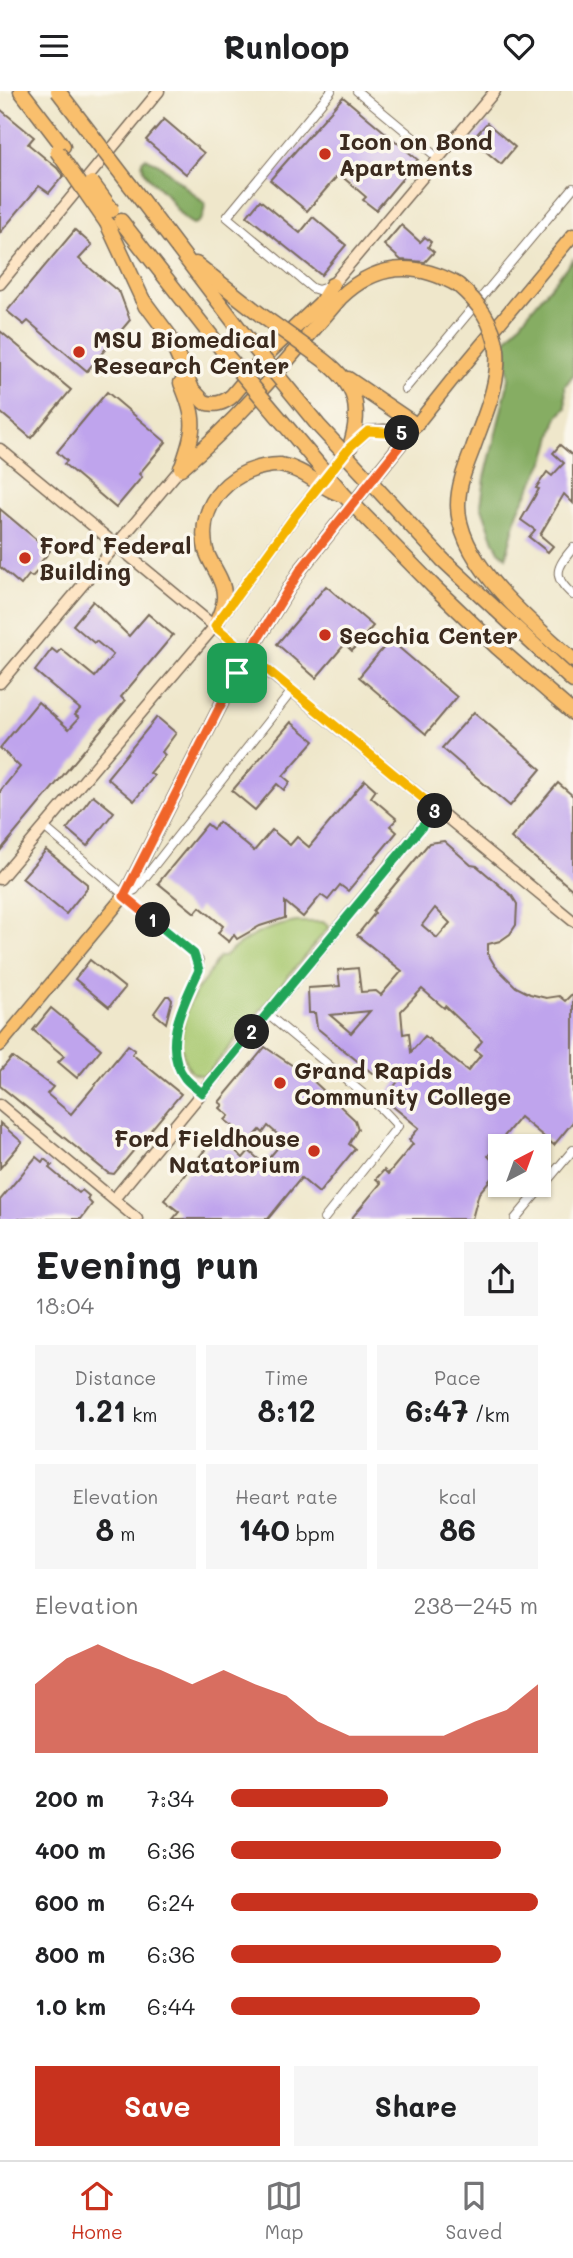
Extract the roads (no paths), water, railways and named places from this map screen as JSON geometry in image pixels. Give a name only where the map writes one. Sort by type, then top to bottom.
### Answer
[{"type":"highway","points":[[21,91],[49,128],[50,142],[60,148],[113,218],[344,495],[497,647],[573,713]]},
{"type":"highway","points":[[58,91],[244,335],[318,425],[443,560],[573,681]]},
{"type":"highway","points":[[113,218],[142,299],[193,415],[192,436],[181,468]]},
{"type":"highway","points":[[184,255],[412,429]]},
{"type":"highway","points":[[181,468],[215,440],[249,405],[340,298],[364,279],[397,269],[427,271],[458,285],[482,309],[494,332],[498,350],[495,384],[461,486],[459,518],[474,559],[499,589],[573,660]]},
{"type":"highway","points":[[142,299],[168,334],[192,389],[204,402],[216,404],[232,396],[270,351],[321,303],[332,285]]},
{"type":"highway","points":[[341,374],[349,385],[356,409],[355,431],[350,447]]},
{"type":"highway","points":[[220,631],[224,590],[205,542],[207,513],[217,495],[234,477],[265,465],[280,465],[293,467],[326,489],[344,495]]},
{"type":"main road","points":[[0,1045],[124,896],[237,673],[301,569],[412,429],[573,235]]},
{"type":"street","points":[[0,284],[159,91]]},
{"type":"street","points":[[331,91],[227,217],[312,288],[325,289],[332,285],[495,91]]},
{"type":"street","points":[[357,91],[438,158]]},
{"type":"street","points":[[405,389],[573,188]]},
{"type":"street","points":[[0,879],[220,631],[295,516],[350,447],[372,430],[412,429]]},
{"type":"street","points":[[0,449],[573,921]]},
{"type":"street","points":[[0,683],[181,468]]},
{"type":"street","points":[[573,548],[559,565],[558,573],[566,589],[573,595]]},
{"type":"street","points":[[124,896],[135,890],[292,691]]},
{"type":"street","points":[[114,1199],[436,809]]},
{"type":"street","points":[[44,827],[194,954],[199,970],[178,1017],[175,1041],[180,1069],[187,1080],[202,1093]]},
{"type":"street","points":[[267,1014],[384,1111],[398,1126],[324,1219]]},
{"type":"street","points":[[0,1105],[137,1219]]},
{"type":"street","points":[[515,1219],[573,1150]]},
{"type":"place","name":"Icon on Bond Apartments","points":[[325,154]]},
{"type":"place","name":"MSU Biomedical Research Center","points":[[79,352]]},
{"type":"place","name":"Ford Federal Building","points":[[25,558]]},
{"type":"place","name":"Secchia Center","points":[[325,635]]},
{"type":"place","name":"Grand Rapids Community College","points":[[280,1083]]},
{"type":"place","name":"Ford Fieldhouse Natatorium","points":[[314,1151]]}]
